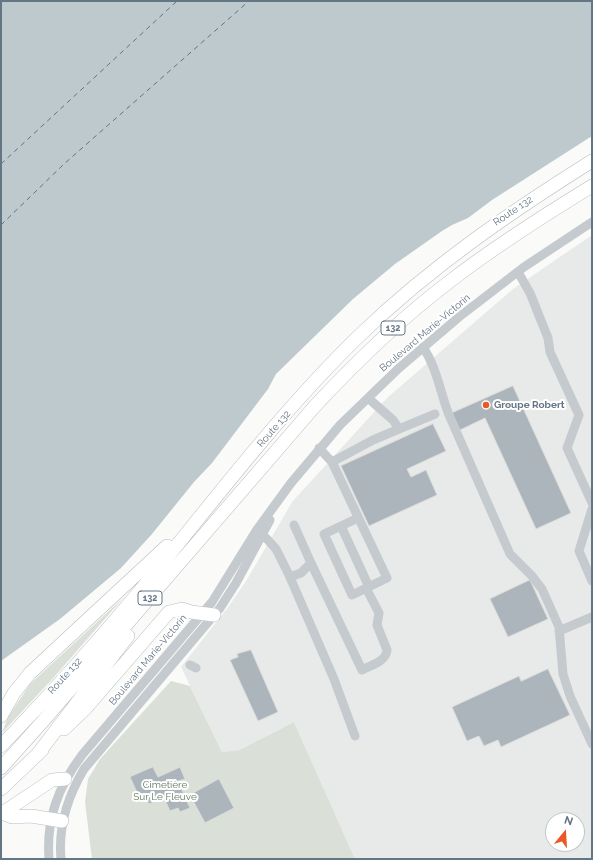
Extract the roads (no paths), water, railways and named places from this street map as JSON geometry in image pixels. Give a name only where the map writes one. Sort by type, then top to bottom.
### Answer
[{"type":"highway","name":"Route 132","points":[[1,746],[111,625],[197,520],[318,379],[380,316],[437,266],[483,231],[592,161]]},
{"type":"highway","name":"Route 132","points":[[1,768],[315,406],[384,336],[432,296],[482,258],[592,186]]},
{"type":"highway","points":[[37,755],[227,509]]},
{"type":"highway","points":[[1,716],[14,693],[32,670],[197,520]]},
{"type":"highway","points":[[1,789],[85,709],[166,614],[178,609],[206,612]]},
{"type":"highway","points":[[1,813],[52,780],[65,779]]},
{"type":"highway","points":[[1,813],[12,817],[31,816],[56,820]]},
{"type":"street","name":"Boulevard Marie-Victorin","points":[[61,859],[60,840],[56,820],[84,769],[181,654],[206,612],[291,483],[319,448],[368,398],[423,347],[518,272],[592,222]]},
{"type":"street","points":[[518,272],[530,293],[548,338],[550,352],[579,415],[567,448],[592,503]]},
{"type":"street","points":[[423,347],[430,358],[440,384],[443,400],[449,415],[510,554],[532,576],[542,589],[559,632],[563,674],[570,696],[592,744]]},
{"type":"street","points":[[368,398],[393,420],[399,429]]},
{"type":"street","points":[[332,462],[373,440],[435,414]]},
{"type":"street","points":[[319,448],[332,462],[387,578],[352,596],[324,534],[358,518]]},
{"type":"street","points":[[592,509],[579,551],[592,581]]},
{"type":"street","points":[[294,525],[362,670],[382,660],[387,654],[387,650],[377,625],[379,613],[341,526]]},
{"type":"street","points":[[259,533],[276,549],[290,577],[334,679],[355,736]]},
{"type":"street","points":[[290,577],[300,573],[311,563]]},
{"type":"street","name":"Boulevard Marie-Victorin","points":[[49,859],[56,820],[58,793],[65,779],[82,755],[174,647],[206,612]]},
{"type":"street","points":[[559,632],[592,617]]},
{"type":"street","points":[[174,647],[181,654]]},
{"type":"street","points":[[164,659],[171,666]]},
{"type":"place","name":"Groupe Robert","points":[[486,405]]},
{"type":"park label","name":"Cimetière Sur Le Fleuve","points":[[165,790]]}]
